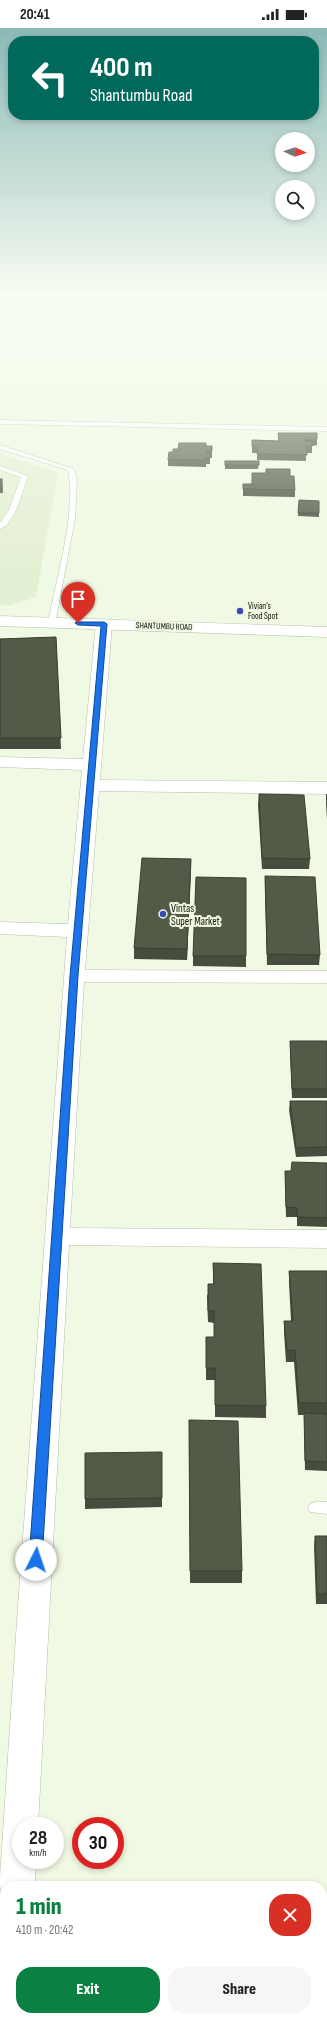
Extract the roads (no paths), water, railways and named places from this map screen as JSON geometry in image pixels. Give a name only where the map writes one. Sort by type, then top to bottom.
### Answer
[{"type":"street","name":"SHANTUMBU ROAD","points":[[0,621],[327,632]]},
{"type":"street","points":[[17,1881],[32,1614],[77,931],[104,624]]},
{"type":"street","points":[[0,762],[90,775],[327,788]]},
{"type":"street","points":[[0,928],[77,931]]},
{"type":"street","points":[[74,976],[327,977]]},
{"type":"street","points":[[57,1236],[327,1239]]},
{"type":"lane","points":[[0,422],[327,429]]},
{"type":"lane","points":[[0,447],[70,469],[74,475],[74,501],[52,622]]},
{"type":"lane","points":[[0,468],[25,476],[12,508],[0,527]]},
{"type":"place","name":"Vivian’s Food Spot","points":[[240,611]]},
{"type":"place","name":"Vintas Super Market","points":[[163,914]]}]
